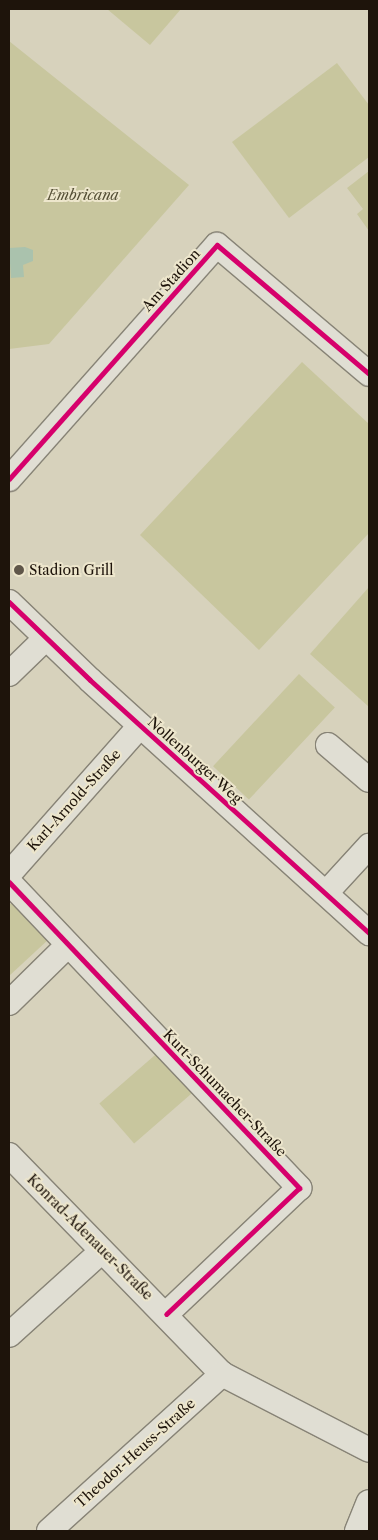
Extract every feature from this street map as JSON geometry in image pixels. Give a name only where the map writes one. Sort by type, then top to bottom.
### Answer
[{"type":"street","name":"Am Stadion","points":[[9,480],[216,245],[369,374]]},
{"type":"street","name":"Nollenburger Weg","points":[[9,602],[45,639],[369,933]]},
{"type":"street","points":[[9,674],[45,639]]},
{"type":"street","name":"Karl-Arnold-Straße","points":[[9,874],[140,726]]},
{"type":"street","points":[[328,745],[369,780]]},
{"type":"street","points":[[326,893],[369,846]]},
{"type":"street","name":"Kurt-Schumacher-Straße","points":[[9,882],[299,1188],[166,1314]]},
{"type":"street","points":[[9,1003],[68,945]]},
{"type":"street","name":"Konrad-Adenauer-Straße","points":[[9,1155],[166,1314],[222,1374],[369,1450]]},
{"type":"street","points":[[9,1335],[102,1251]]},
{"type":"street","name":"Theodor-Heuss-Straße","points":[[48,1531],[222,1374]]},
{"type":"street","points":[[357,1531],[369,1502]]},
{"type":"green space","points":[[107,9],[181,9],[150,45]]},
{"type":"green space","name":"Embricana","points":[[9,41],[189,185],[49,344],[9,349]]},
{"type":"green space","points":[[337,63],[369,105],[369,157],[289,218],[232,142]]},
{"type":"green space","points":[[369,171],[369,231],[357,214],[363,209],[347,188]]},
{"type":"green space","points":[[302,362],[369,424],[369,533],[259,650],[140,535]]},
{"type":"green space","points":[[369,587],[369,707],[310,654]]},
{"type":"green space","points":[[299,674],[335,707],[249,800],[213,766]]},
{"type":"green space","points":[[9,904],[20,904],[49,939],[9,976]]},
{"type":"green space","points":[[162,1049],[197,1089],[134,1143],[99,1103]]},
{"type":"shaded area","points":[[25,247],[33,250],[33,261],[23,265],[24,277],[11,278],[9,248]]},
{"type":"cycle path","points":[[9,479],[217,245],[369,374]]},
{"type":"cycle path","points":[[9,602],[90,680],[369,933]]},
{"type":"cycle path","points":[[9,882],[299,1188],[166,1314]]},
{"type":"place","name":"Stadion Grill","points":[[19,570]]}]
